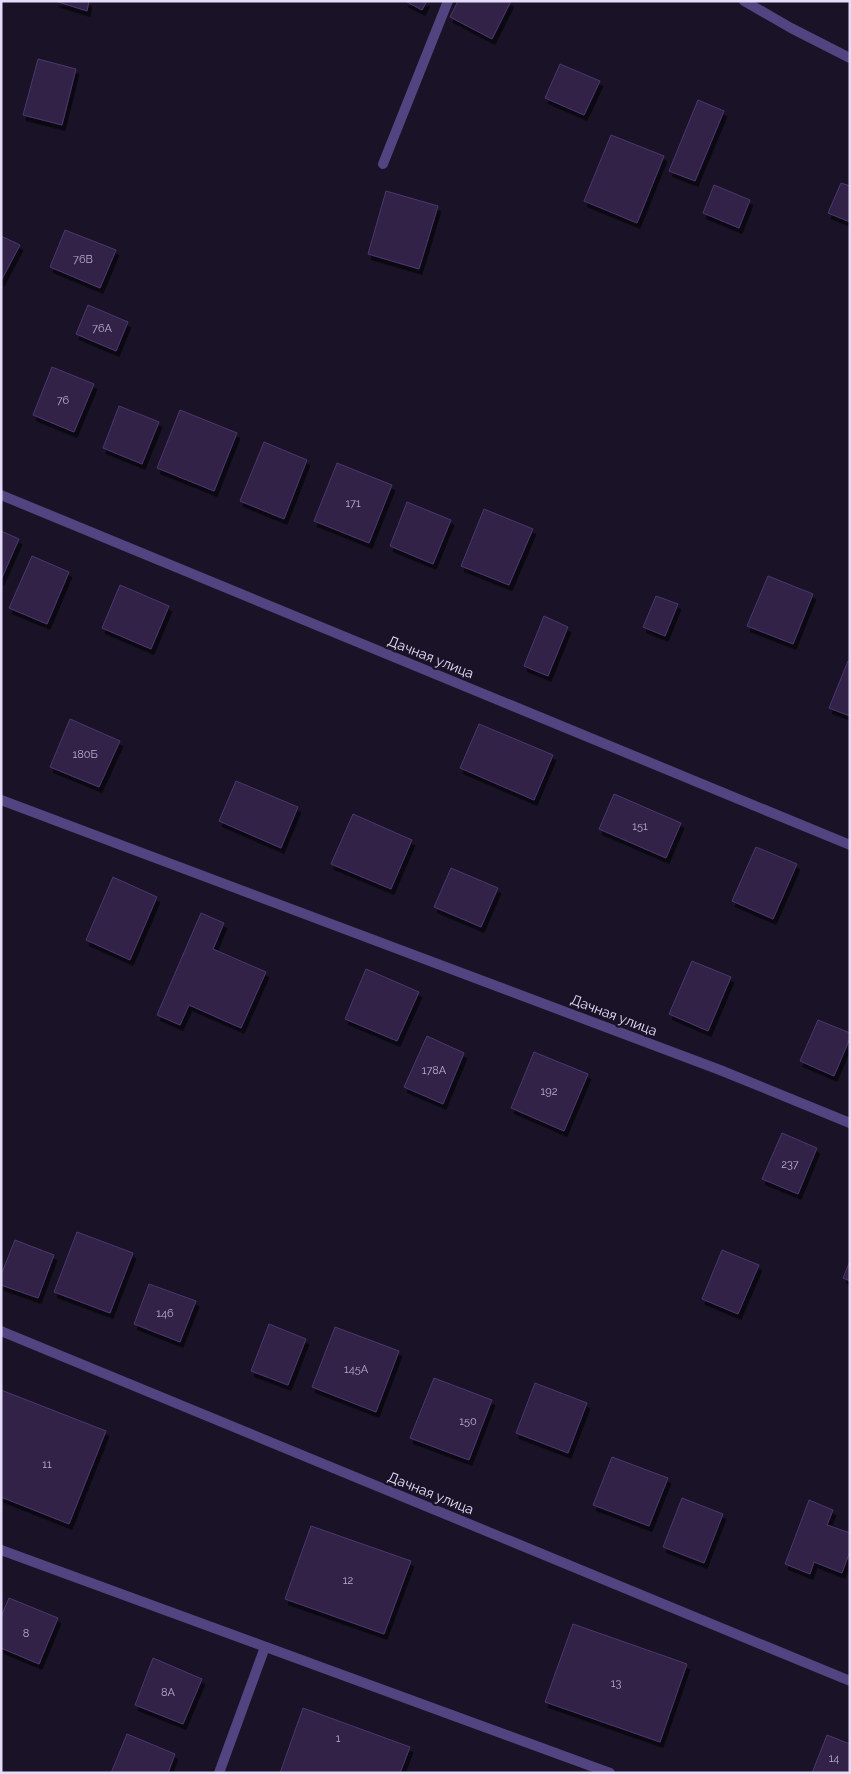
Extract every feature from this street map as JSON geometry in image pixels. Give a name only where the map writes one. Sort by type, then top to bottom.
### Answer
[{"type":"street","points":[[384,164],[448,1]]},
{"type":"street","points":[[744,1],[791,28],[850,58]]},
{"type":"street","name":"Дачная улица","points":[[1,495],[850,845]]},
{"type":"street","name":"Дачная улица","points":[[1,800],[720,1070],[850,1123]]},
{"type":"street","name":"Дачная улица","points":[[1,1331],[850,1681]]},
{"type":"street","points":[[1,1550],[610,1773]]},
{"type":"street","points":[[219,1773],[265,1647]]},
{"type":"building","points":[[55,1],[89,1],[87,11]]},
{"type":"building","points":[[405,1],[427,1],[422,10]]},
{"type":"building","points":[[458,1],[511,1],[492,39],[450,17]]},
{"type":"building","points":[[38,59],[76,69],[62,125],[23,115]]},
{"type":"building","points":[[560,64],[600,81],[584,115],[545,98]]},
{"type":"building","points":[[698,100],[724,111],[695,181],[669,171]]},
{"type":"building","points":[[611,135],[664,156],[637,223],[584,201]]},
{"type":"building","points":[[841,183],[850,186],[850,222],[828,213]]},
{"type":"building","points":[[714,185],[750,200],[739,228],[703,213]]},
{"type":"building","points":[[386,191],[438,206],[419,269],[368,254]]},
{"type":"building","points":[[65,230],[116,250],[100,288],[50,267]]},
{"type":"building","points":[[1,236],[20,245],[1,281]]},
{"type":"building","points":[[88,305],[128,322],[116,351],[76,334]]},
{"type":"building","points":[[52,367],[94,384],[74,432],[33,415]]},
{"type":"building","points":[[119,406],[159,422],[142,464],[103,448]]},
{"type":"building","points":[[180,410],[237,433],[214,491],[157,468]]},
{"type":"building","points":[[264,442],[307,460],[284,519],[240,501]]},
{"type":"building","points":[[337,463],[392,485],[369,543],[314,521]]},
{"type":"building","points":[[407,502],[451,520],[433,564],[390,546]]},
{"type":"building","points":[[484,509],[533,529],[509,585],[461,566]]},
{"type":"building","points":[[1,531],[19,539],[1,580]]},
{"type":"building","points":[[32,556],[69,572],[47,624],[9,608]]},
{"type":"building","points":[[768,576],[813,594],[793,644],[747,626]]},
{"type":"building","points":[[120,585],[169,606],[151,649],[102,628]]},
{"type":"building","points":[[656,596],[678,604],[665,636],[643,627]]},
{"type":"building","points":[[544,616],[568,627],[548,676],[524,666]]},
{"type":"building","points":[[848,661],[850,662],[850,716],[829,708]]},
{"type":"building","points":[[70,719],[120,741],[99,787],[50,767]]},
{"type":"building","points":[[479,724],[553,755],[534,800],[460,768]]},
{"type":"building","points":[[236,781],[298,807],[281,848],[219,821]]},
{"type":"building","points":[[614,794],[681,823],[666,858],[599,829]]},
{"type":"building","points":[[353,814],[412,840],[391,889],[331,864]]},
{"type":"building","points":[[756,847],[797,864],[773,919],[732,901]]},
{"type":"building","points":[[451,868],[498,888],[481,927],[434,907]]},
{"type":"building","points":[[113,877],[157,897],[130,960],[86,940]]},
{"type":"building","points":[[201,913],[224,923],[213,949],[266,972],[241,1028],[189,1005],[180,1025],[157,1015]]},
{"type":"building","points":[[692,961],[731,977],[708,1031],[669,1014]]},
{"type":"building","points":[[366,969],[419,992],[397,1041],[345,1019]]},
{"type":"building","points":[[818,1020],[850,1033],[850,1038],[834,1076],[800,1061]]},
{"type":"building","points":[[427,1036],[464,1053],[443,1104],[404,1087]]},
{"type":"building","points":[[534,1052],[588,1074],[564,1131],[511,1108]]},
{"type":"building","points":[[782,1133],[817,1148],[798,1194],[762,1179]]},
{"type":"building","points":[[77,1232],[133,1253],[110,1313],[54,1292]]},
{"type":"building","points":[[15,1240],[54,1255],[38,1298],[1,1285],[1,1275]]},
{"type":"building","points":[[722,1250],[759,1265],[738,1314],[702,1299]]},
{"type":"building","points":[[850,1261],[850,1281],[843,1278]]},
{"type":"building","points":[[149,1284],[196,1301],[180,1342],[134,1324]]},
{"type":"building","points":[[269,1324],[306,1339],[288,1385],[251,1371]]},
{"type":"building","points":[[335,1327],[399,1351],[376,1412],[312,1387]]},
{"type":"building","points":[[434,1378],[492,1400],[469,1460],[410,1438]]},
{"type":"building","points":[[535,1383],[587,1403],[568,1453],[516,1433]]},
{"type":"building","points":[[1,1390],[106,1431],[69,1524],[1,1497]]},
{"type":"building","points":[[612,1457],[668,1478],[649,1526],[593,1505]]},
{"type":"building","points":[[682,1498],[723,1514],[704,1563],[663,1547]]},
{"type":"building","points":[[809,1500],[833,1510],[827,1525],[850,1533],[850,1551],[842,1573],[814,1562],[810,1574],[785,1564]]},
{"type":"building","points":[[311,1526],[411,1561],[384,1634],[285,1599]]},
{"type":"building","points":[[9,1598],[58,1618],[39,1664],[1,1648],[1,1617]]},
{"type":"building","points":[[573,1624],[687,1664],[660,1742],[545,1702]]},
{"type":"building","points":[[153,1658],[202,1679],[183,1724],[135,1705]]},
{"type":"building","points":[[303,1708],[410,1747],[400,1773],[280,1773]]},
{"type":"building","points":[[127,1734],[175,1754],[168,1773],[111,1773]]},
{"type":"building","points":[[827,1735],[850,1744],[850,1773],[812,1773]]}]
